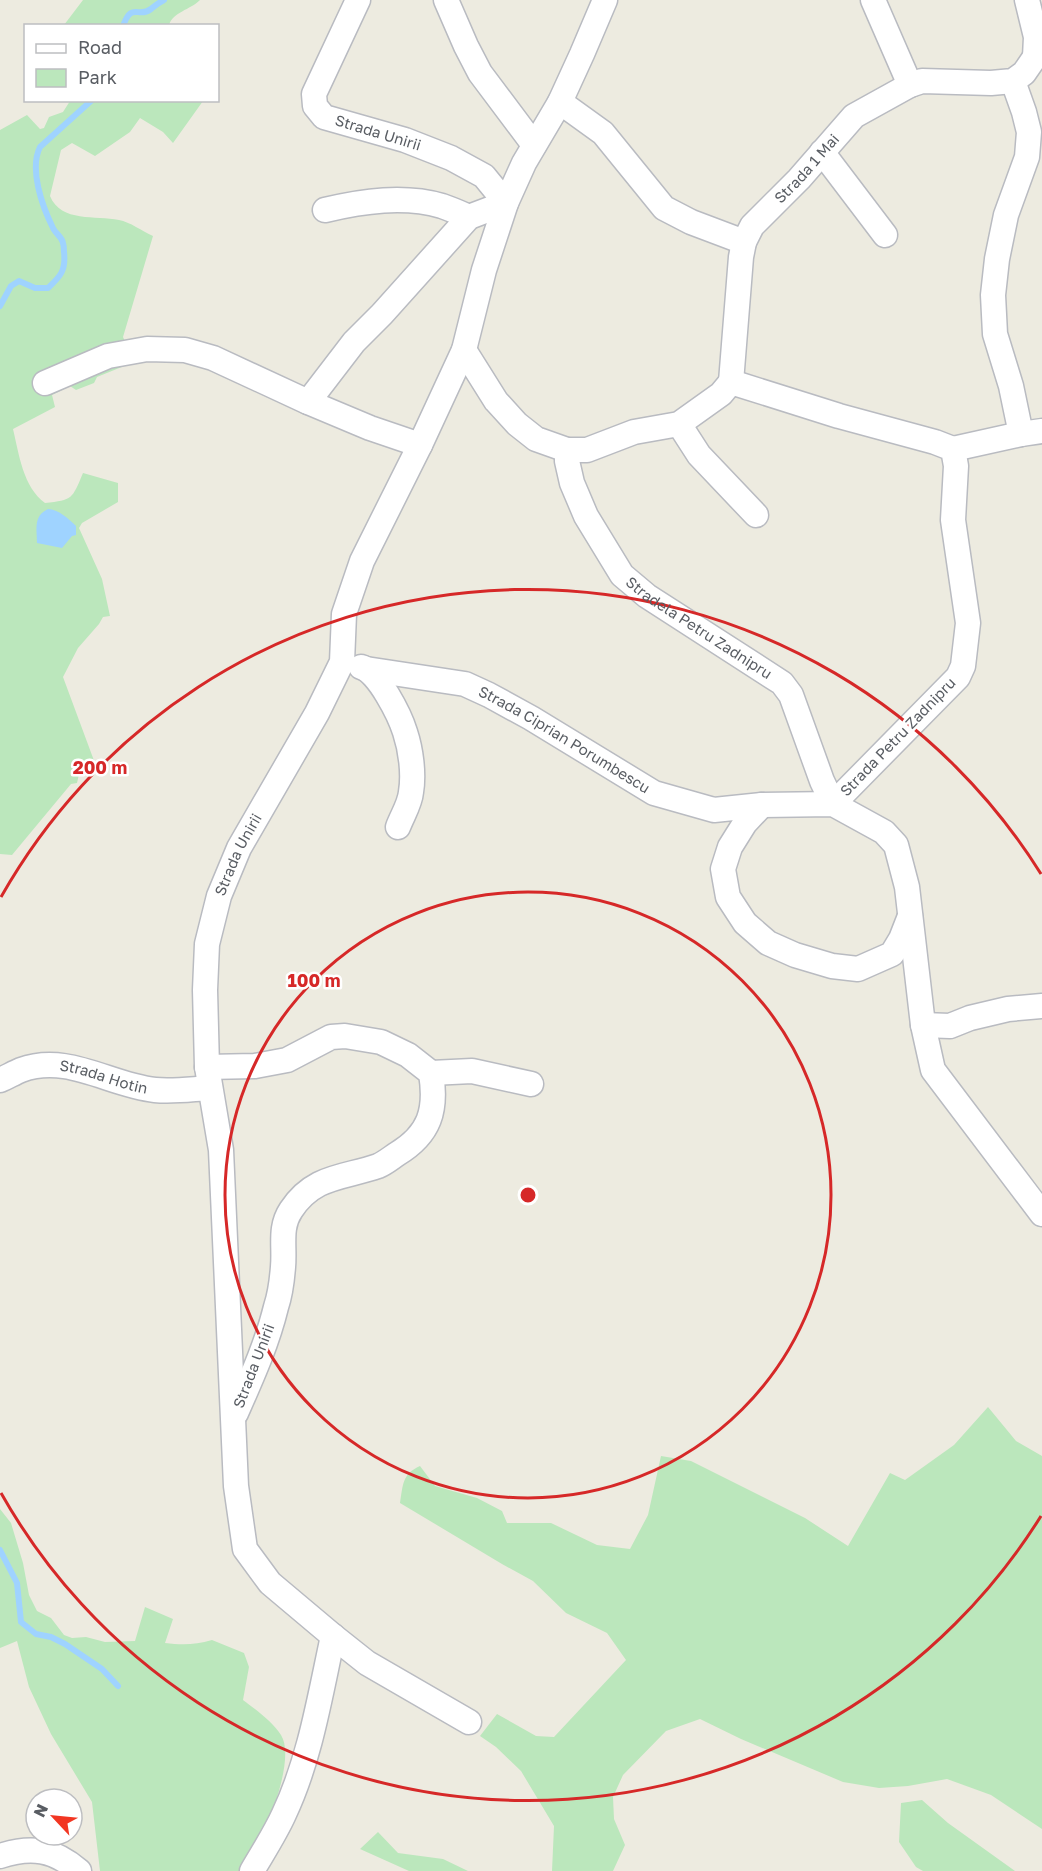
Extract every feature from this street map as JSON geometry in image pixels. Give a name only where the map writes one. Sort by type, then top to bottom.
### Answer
[{"type":"street","name":"Strada Unirii","points":[[358,0],[315,94],[315,106],[324,117],[405,140],[451,158],[484,176],[506,203]]},
{"type":"street","points":[[446,0],[465,46],[480,73],[534,145]]},
{"type":"street","name":"Strada Unirii","points":[[469,1722],[367,1663],[270,1583],[245,1549],[236,1486],[221,1150],[209,1078],[205,990],[207,944],[219,896],[239,848],[317,713],[342,662],[344,614],[362,561],[464,350],[484,270],[506,203],[524,163],[560,102],[605,0]]},
{"type":"street","points":[[873,0],[910,85]]},
{"type":"street","points":[[1027,0],[1039,56],[1013,81],[1029,132],[1042,156]]},
{"type":"street","name":"Strada 1 Mai","points":[[730,382],[744,243],[752,226],[799,179],[854,116],[910,85],[922,81],[991,83],[1013,81]]},
{"type":"street","points":[[560,102],[603,133],[664,208],[691,222],[744,243]]},
{"type":"street","points":[[464,350],[496,401],[517,424],[536,439],[567,450],[588,450],[634,432],[679,424],[721,394],[730,382],[953,449],[1032,432],[1011,386],[995,334],[993,295],[997,259],[1006,215],[1027,157],[1029,132]]},
{"type":"street","points":[[822,152],[885,235]]},
{"type":"street","points":[[325,210],[354,203],[390,200],[442,206],[469,217]]},
{"type":"street","points":[[308,402],[354,342],[469,217],[506,203]]},
{"type":"street","points":[[45,383],[108,356],[147,349],[185,350],[213,358],[308,402],[370,428],[420,445]]},
{"type":"street","points":[[679,424],[699,455],[756,515]]},
{"type":"street","name":"Strada Petru Zadnipru","points":[[953,449],[956,466],[953,520],[968,623],[963,666],[958,677],[833,804],[884,832],[896,845],[907,887],[923,1025],[933,1070],[1042,1214]]},
{"type":"street","name":"Stradela Petru Zadnipru","points":[[567,450],[572,483],[586,516],[622,575],[647,596],[782,683],[791,695],[822,781],[833,804]]},
{"type":"street","points":[[342,662],[366,669],[379,681],[405,732],[412,768],[411,794],[398,827]]},
{"type":"street","name":"Strada Ciprian Porumbescu","points":[[366,669],[465,684],[531,718],[654,793],[714,810],[762,805],[833,804]]},
{"type":"street","points":[[762,805],[744,823],[730,848],[723,869],[728,897],[745,923],[768,943],[823,964],[858,969],[892,954],[911,914]]},
{"type":"street","points":[[923,1025],[950,1026],[970,1018],[1008,1009],[1042,1006]]},
{"type":"street","points":[[209,1078],[287,1060],[332,1037],[345,1036],[381,1042],[408,1055],[431,1073],[472,1071],[531,1084]]},
{"type":"street","name":"Strada Hotin","points":[[0,1080],[21,1070],[40,1065],[60,1065],[88,1071],[116,1081],[155,1090],[209,1078]]},
{"type":"street","name":"Strada Unirii","points":[[234,1419],[265,1347],[277,1305],[283,1266],[285,1220],[301,1197],[314,1187],[330,1179],[379,1166],[412,1145],[424,1131],[431,1116],[435,1094],[431,1073]]},
{"type":"street","points":[[252,1871],[284,1814],[304,1761],[333,1636]]},
{"type":"street","points":[[0,1856],[30,1850],[53,1853],[79,1871]]},
{"type":"green space","points":[[83,0],[200,0],[174,17],[170,24],[65,24]]},
{"type":"green space","points":[[69,102],[202,102],[173,143],[163,132],[140,118],[130,132],[95,156],[72,143],[61,150],[50,196],[55,205],[71,214],[123,221],[153,236],[123,337],[134,362],[97,377],[94,383],[76,390],[70,386],[52,395],[55,407],[13,429],[27,479],[45,503],[70,497],[83,473],[118,483],[118,502],[82,523],[79,528],[102,579],[110,616],[103,617],[78,648],[63,677],[96,766],[80,770],[77,783],[71,784],[12,855],[0,854],[0,130],[27,115],[40,129],[44,128],[49,117],[63,112]]},
{"type":"green space","points":[[988,1407],[1016,1441],[1042,1456],[1042,1829],[991,1795],[947,1779],[908,1786],[879,1788],[843,1782],[700,1719],[666,1731],[623,1775],[613,1797],[614,1819],[625,1845],[613,1871],[552,1871],[554,1826],[521,1771],[496,1747],[480,1736],[497,1714],[536,1736],[554,1737],[626,1660],[607,1633],[566,1613],[533,1581],[400,1503],[407,1476],[420,1466],[435,1486],[477,1498],[502,1511],[507,1523],[551,1523],[597,1545],[630,1549],[648,1515],[661,1456],[691,1461],[805,1518],[848,1546],[890,1473],[905,1480],[954,1445]]},
{"type":"green space","points":[[0,1509],[11,1523],[23,1563],[29,1595],[37,1611],[51,1618],[64,1635],[105,1642],[135,1641],[145,1607],[173,1619],[165,1643],[188,1644],[212,1640],[244,1653],[249,1667],[243,1700],[278,1730],[284,1742],[285,1762],[272,1811],[274,1817],[244,1871],[100,1871],[92,1802],[51,1734],[29,1687],[17,1641],[0,1648]]},
{"type":"green space","points":[[922,1800],[948,1823],[1015,1871],[923,1871],[916,1867],[899,1842],[901,1803]]},
{"type":"green space","points":[[378,1832],[398,1853],[443,1859],[468,1871],[409,1871],[360,1849]]},
{"type":"water","points":[[48,509],[59,513],[76,526],[76,535],[72,536],[62,548],[37,543],[38,519]]},
{"type":"waterway","points":[[124,24],[132,12],[146,12],[164,0]]},
{"type":"waterway","points":[[0,306],[11,286],[19,281],[35,288],[48,288],[62,272],[64,245],[53,228],[41,199],[36,176],[37,156],[40,147],[90,102]]},
{"type":"waterway","points":[[0,1550],[17,1583],[21,1622],[36,1634],[51,1637],[65,1644],[102,1669],[118,1686]]}]
